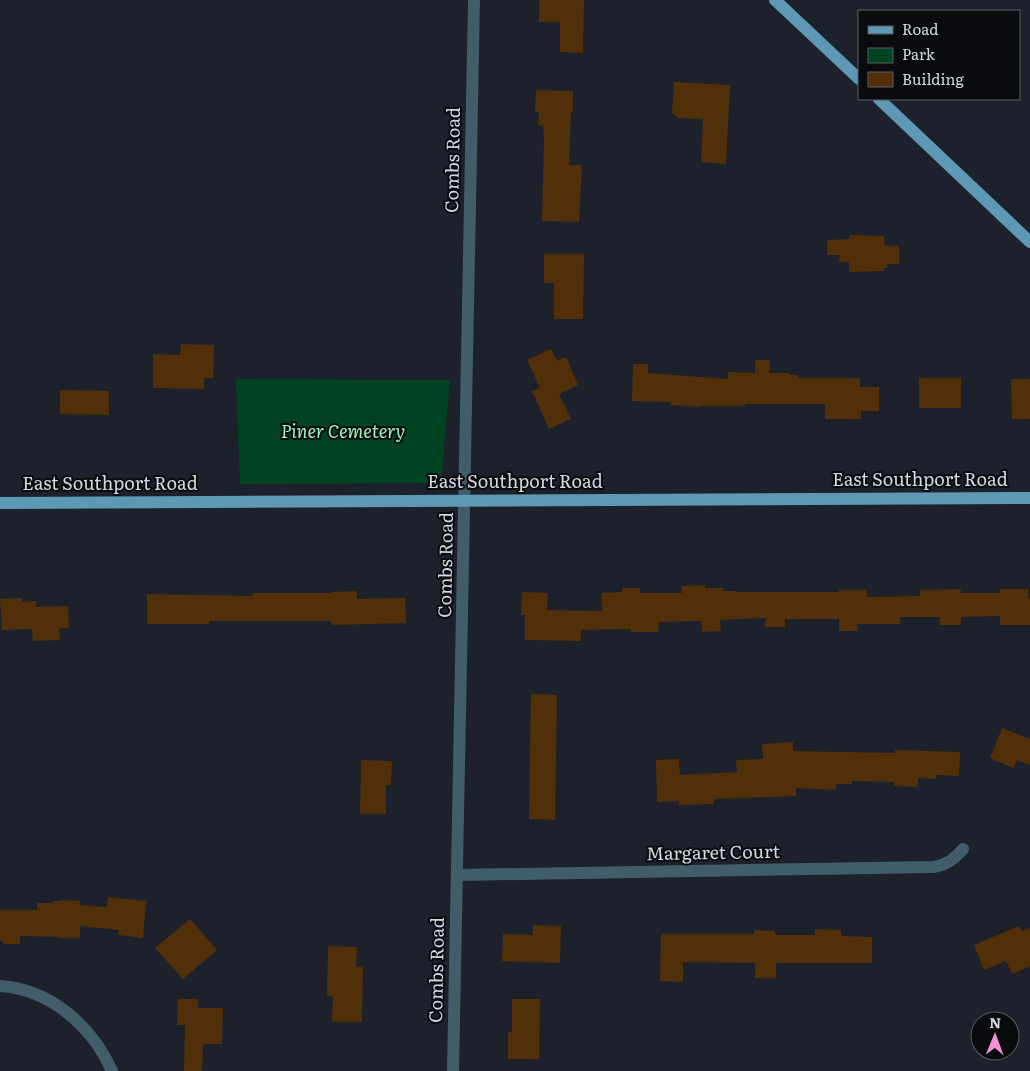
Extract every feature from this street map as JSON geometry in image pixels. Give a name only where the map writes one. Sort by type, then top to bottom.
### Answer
[{"type":"main road","points":[[775,0],[858,78]]},
{"type":"main road","points":[[880,100],[1030,242]]},
{"type":"main road","name":"East Southport Road","points":[[0,503],[1030,498]]},
{"type":"street","name":"Combs Road","points":[[453,1071],[474,0]]},
{"type":"street","name":"Margaret Court","points":[[457,875],[933,867],[945,865],[964,849]]},
{"type":"street","points":[[0,986],[14,987],[37,994],[76,1019],[97,1043],[112,1071]]},
{"type":"green space","name":"Piner Cemetery","points":[[236,379],[450,380],[441,483],[240,484]]},
{"type":"building","points":[[539,0],[584,0],[583,53],[560,52],[560,22],[539,22]]},
{"type":"building","points":[[674,82],[730,85],[726,164],[701,162],[703,119],[678,118],[672,113]]},
{"type":"building","points":[[536,90],[573,91],[569,165],[582,165],[579,222],[542,221],[544,138],[543,126],[538,125],[539,112],[535,112]]},
{"type":"building","points":[[849,235],[884,236],[885,246],[899,246],[899,264],[887,264],[887,268],[884,268],[884,271],[849,272],[849,262],[839,262],[840,255],[827,255],[827,240],[849,239]]},
{"type":"building","points":[[544,254],[584,254],[583,319],[554,319],[554,283],[544,283]]},
{"type":"building","points":[[181,344],[214,345],[213,378],[204,378],[204,389],[153,388],[153,354],[180,355]]},
{"type":"building","points":[[551,349],[557,361],[566,357],[578,385],[559,394],[571,419],[549,429],[532,391],[540,388],[527,360]]},
{"type":"building","points":[[755,360],[770,360],[769,373],[790,373],[790,375],[798,375],[798,378],[860,378],[860,387],[879,387],[879,411],[861,411],[861,419],[825,419],[825,404],[745,404],[745,406],[700,407],[670,405],[671,402],[632,401],[633,364],[648,364],[648,373],[728,379],[728,372],[755,373]]},
{"type":"building","points":[[919,378],[961,378],[961,408],[919,408]]},
{"type":"building","points":[[1011,379],[1030,379],[1030,419],[1012,419]]},
{"type":"building","points":[[60,390],[109,391],[109,415],[60,414]]},
{"type":"building","points":[[705,585],[705,588],[723,588],[723,591],[737,592],[839,592],[839,590],[867,590],[867,597],[920,596],[920,590],[961,589],[960,593],[1000,593],[1000,589],[1028,589],[1030,625],[1000,625],[1000,616],[961,617],[961,625],[940,625],[940,617],[900,617],[900,624],[857,624],[858,631],[839,631],[839,619],[785,619],[785,627],[765,627],[766,618],[720,620],[721,631],[702,632],[702,621],[659,622],[658,632],[631,632],[631,629],[581,630],[581,641],[525,640],[525,615],[521,615],[522,592],[548,593],[547,610],[602,611],[602,593],[622,592],[622,588],[640,588],[640,593],[682,593],[682,586]]},
{"type":"building","points":[[357,591],[357,599],[405,598],[406,623],[331,625],[331,621],[209,621],[209,624],[147,624],[147,594],[253,596],[253,593]]},
{"type":"building","points":[[22,598],[22,602],[36,601],[36,607],[68,606],[69,628],[59,628],[60,640],[33,641],[32,629],[2,630],[0,599]]},
{"type":"building","points":[[531,694],[557,695],[555,820],[529,819]]},
{"type":"building","points":[[1002,728],[1030,739],[1030,765],[1017,760],[1013,768],[990,758]]},
{"type":"building","points":[[793,742],[793,751],[895,753],[895,750],[960,752],[959,776],[936,775],[936,779],[918,778],[918,787],[894,786],[894,782],[852,781],[852,784],[836,784],[836,790],[796,788],[796,796],[714,799],[714,804],[679,805],[679,801],[657,802],[656,760],[679,759],[680,775],[737,772],[736,760],[763,759],[762,744]]},
{"type":"building","points":[[361,760],[392,761],[391,785],[386,785],[386,814],[360,814]]},
{"type":"building","points":[[108,897],[146,901],[143,938],[118,935],[119,930],[80,926],[80,938],[20,936],[20,944],[3,944],[3,941],[0,941],[0,910],[37,910],[37,903],[53,903],[53,901],[62,900],[80,901],[80,905],[107,907]]},
{"type":"building","points":[[190,919],[217,950],[183,979],[155,948]]},
{"type":"building","points":[[533,925],[561,926],[560,963],[502,961],[503,934],[533,935]]},
{"type":"building","points":[[1019,926],[1022,931],[1030,928],[1030,966],[1012,974],[1006,961],[984,970],[974,945]]},
{"type":"building","points":[[815,929],[841,930],[841,936],[872,937],[872,963],[776,963],[776,978],[755,978],[755,963],[683,962],[683,982],[660,981],[661,934],[754,934],[754,930],[775,931],[775,935],[815,935]]},
{"type":"building","points":[[328,946],[357,947],[356,967],[363,966],[362,1022],[332,1022],[333,996],[327,996]]},
{"type":"building","points":[[178,999],[198,999],[198,1008],[223,1008],[222,1044],[203,1044],[202,1071],[184,1071],[185,1025],[177,1025]]},
{"type":"building","points":[[512,999],[540,999],[539,1059],[508,1059],[508,1032],[512,1032]]}]
